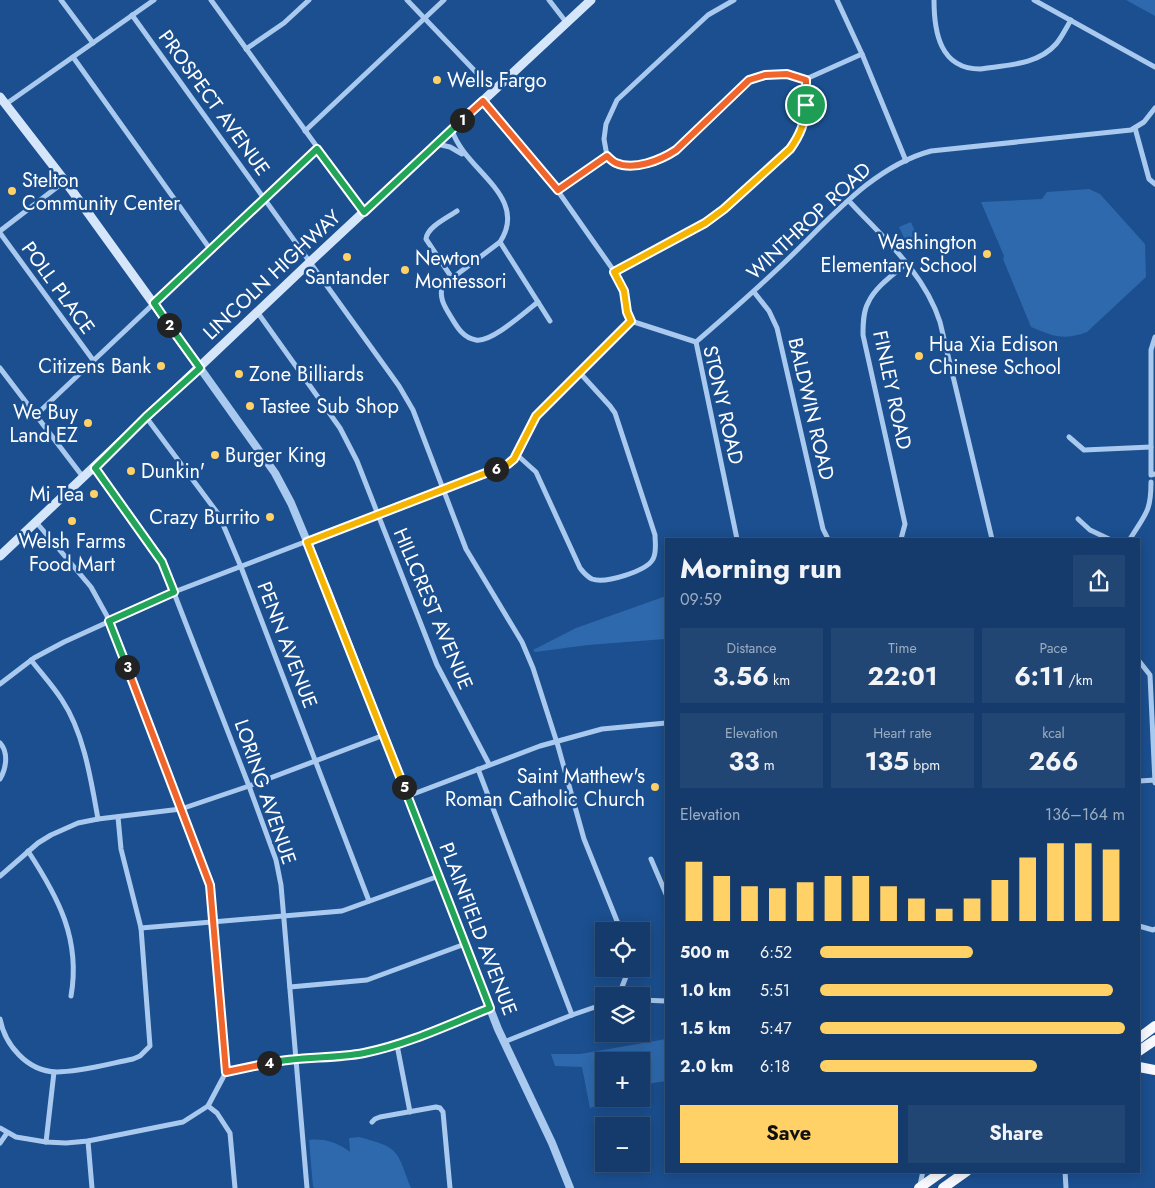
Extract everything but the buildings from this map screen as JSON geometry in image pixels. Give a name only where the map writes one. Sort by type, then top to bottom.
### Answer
[{"type":"highway","points":[[1140,1037],[1155,1026]]},
{"type":"highway","points":[[1140,1050],[1155,1040]]},
{"type":"highway","points":[[1140,1067],[1155,1070]]},
{"type":"highway","points":[[918,1188],[941,1173]]},
{"type":"highway","points":[[946,1187],[964,1173]]},
{"type":"main road","name":"LINCOLN HIGHWAY","points":[[0,556],[590,0]]},
{"type":"main road","name":"PLAINFIELD AVENUE","points":[[0,97],[64,181],[200,368]]},
{"type":"street","points":[[61,0],[93,43]]},
{"type":"street","points":[[6,104],[154,0]]},
{"type":"street","points":[[211,0],[364,212]]},
{"type":"street","points":[[246,49],[284,23],[309,0]]},
{"type":"street","points":[[407,0],[494,90]]},
{"type":"street","points":[[305,131],[444,0]]},
{"type":"street","points":[[549,0],[566,22]]},
{"type":"street","points":[[734,0],[708,15],[617,100],[606,124],[604,139],[607,156],[615,163],[647,164],[666,157],[676,150],[749,80],[765,75],[787,74],[806,80],[862,54]]},
{"type":"street","points":[[838,0],[906,161]]},
{"type":"street","points":[[934,0],[935,27],[940,41],[956,65],[972,69],[1034,60],[1058,43],[1070,20]]},
{"type":"street","points":[[1034,0],[1155,67]]},
{"type":"street","name":"PROSPECT AVENUE","points":[[132,15],[399,386],[413,410],[466,549],[522,642],[533,668],[557,741],[584,839],[617,922]]},
{"type":"street","points":[[73,57],[210,249]]},
{"type":"street","points":[[614,272],[705,223],[724,209],[790,149],[798,137],[805,117],[806,80]]},
{"type":"street","points":[[0,684],[31,660],[64,642],[174,592],[508,464],[516,454],[536,416],[631,321],[627,312],[624,291],[614,272],[558,190],[483,101]]},
{"type":"street","points":[[1155,108],[1144,122],[1135,128],[1149,179],[1155,184]]},
{"type":"street","name":"WINTHROP ROAD","points":[[696,342],[754,292],[849,201],[889,168],[917,155],[931,151],[1135,128]]},
{"type":"street","points":[[452,130],[458,146],[506,204],[508,224],[505,235],[500,242],[443,285],[440,291],[442,302],[459,331],[468,338],[477,341],[494,336],[538,302]]},
{"type":"street","points":[[437,144],[450,147],[467,157]]},
{"type":"street","points":[[36,415],[317,149]]},
{"type":"street","points":[[558,190],[607,156]]},
{"type":"street","points":[[0,232],[64,181]]},
{"type":"street","points":[[849,201],[907,263],[934,303],[992,538]]},
{"type":"street","points":[[452,278],[426,239],[426,236],[429,231],[456,212]]},
{"type":"street","name":"POLL PLACE","points":[[0,232],[93,360]]},
{"type":"street","points":[[500,242],[550,321]]},
{"type":"street","name":"FINLEY ROAD","points":[[901,538],[905,524],[863,335],[863,323],[868,303],[886,281],[907,263]]},
{"type":"street","name":"BALDWIN ROAD","points":[[754,292],[769,311],[777,328],[823,529],[828,538]]},
{"type":"street","name":"HILLCREST AVENUE","points":[[258,312],[340,428],[357,461],[437,665],[489,764]]},
{"type":"street","name":"STONY ROAD","points":[[631,321],[696,342],[737,538]]},
{"type":"street","points":[[1153,475],[1151,447],[1152,350],[1155,337]]},
{"type":"street","points":[[0,368],[83,477]]},
{"type":"street","name":"PLAINFIELD AVENUE","points":[[200,368],[275,473],[291,503],[490,1008],[552,1143],[570,1188]]},
{"type":"street","points":[[516,454],[536,472],[580,568],[586,576],[594,580],[616,578],[646,566],[652,561],[655,556],[655,535],[615,414],[580,373]]},
{"type":"street","name":"PENN AVENUE","points":[[146,417],[219,515],[241,567],[369,901]]},
{"type":"street","points":[[1069,438],[1084,450],[1151,447]]},
{"type":"street","name":"LORING AVENUE","points":[[95,468],[162,562],[276,860],[281,885],[307,1188]]},
{"type":"street","points":[[1131,538],[1149,508],[1151,482]]},
{"type":"street","points":[[1078,519],[1090,530],[1107,538]]},
{"type":"street","points":[[0,1128],[16,1137],[66,1143],[88,1141],[183,1122],[208,1106],[226,1072],[210,885],[109,621],[91,587],[36,522]]},
{"type":"street","points":[[31,660],[63,701],[78,734],[89,770],[98,819]]},
{"type":"street","points":[[1140,662],[1150,675],[1155,781],[1140,781]]},
{"type":"street","points":[[408,796],[489,764],[557,741],[602,729],[665,723]]},
{"type":"street","points":[[0,876],[28,851],[51,835],[78,823],[181,809],[249,786],[384,735]]},
{"type":"street","points":[[0,743],[5,753],[4,770],[0,779]]},
{"type":"street","points":[[478,769],[572,1015]]},
{"type":"street","points":[[0,1019],[4,1037],[19,1054],[30,1063],[54,1072],[80,1070],[133,1059],[140,1056],[150,1046],[141,928],[125,867],[118,817]]},
{"type":"street","points":[[28,851],[51,886],[66,922],[71,941],[73,984],[71,996]]},
{"type":"street","points":[[651,859],[665,892]]},
{"type":"street","points":[[141,928],[342,911],[438,876]]},
{"type":"street","points":[[1140,926],[1154,930]]},
{"type":"street","points":[[290,987],[367,980],[465,944]]},
{"type":"street","points":[[650,1000],[665,1000]]},
{"type":"street","points":[[504,1042],[595,1007]]},
{"type":"street","points":[[226,1072],[283,1060],[362,1053],[397,1045],[490,1008]]},
{"type":"street","points":[[397,1045],[410,1112]]},
{"type":"street","points":[[46,1142],[54,1072]]},
{"type":"street","points":[[208,1106],[217,1113],[230,1133],[235,1188]]},
{"type":"street","points":[[372,1122],[380,1117],[440,1108],[443,1112],[450,1188]]},
{"type":"street","points":[[0,1143],[7,1133]]},
{"type":"street","points":[[88,1141],[92,1188]]},
{"type":"street","points":[[918,1188],[923,1173]]},
{"type":"street","points":[[1065,1173],[1066,1188]]},
{"type":"shaded area","points":[[1126,0],[1155,0],[1155,16]]},
{"type":"shaded area","points":[[1089,189],[1100,194],[1145,244],[1146,277],[1087,332],[1065,337],[1052,335],[1031,327],[981,202],[1042,199],[1047,192]]},
{"type":"shaded area","points":[[911,222],[918,239],[907,244],[899,227]]},
{"type":"shaded area","points":[[665,596],[665,639],[588,645],[535,652],[533,650],[576,628]]},
{"type":"shaded area","points":[[665,1039],[665,1081],[650,1084],[650,1052],[595,1052],[595,1106],[590,1108],[582,1067],[555,1066],[551,1054],[580,1054]]},
{"type":"shaded area","points":[[359,1137],[383,1144],[395,1152],[411,1188],[313,1187],[309,1140],[331,1142],[350,1152],[349,1138]]},
{"type":"place","name":"Wells Fargo","points":[[437,80]]},
{"type":"place","name":"Stelton Community Center","points":[[12,191]]},
{"type":"place","name":"Washington Elementary School","points":[[987,254]]},
{"type":"place","name":"Santander","points":[[347,257]]},
{"type":"place","name":"Newton Montessori","points":[[405,270]]},
{"type":"place","name":"Hua Xia Edison Chinese School","points":[[919,356]]},
{"type":"place","name":"Citizens Bank","points":[[161,366]]},
{"type":"place","name":"Zone Billiards","points":[[239,374]]},
{"type":"place","name":"Tastee Sub Shop","points":[[250,406]]},
{"type":"place","name":"We Buy Land EZ","points":[[88,423]]},
{"type":"place","name":"Burger King","points":[[215,455]]},
{"type":"place","name":"Dunkin'","points":[[131,471]]},
{"type":"place","name":"Mi Tea","points":[[94,494]]},
{"type":"place","name":"Crazy Burrito","points":[[270,517]]},
{"type":"place","name":"Welsh Farms Food Mart","points":[[72,521]]},
{"type":"place","name":"Saint Matthew's Roman Catholic Church","points":[[655,787]]},
{"type":"route","points":[[787,74],[801,77],[806,80],[806,105],[802,128],[790,149],[724,209],[705,223],[614,272],[624,291],[627,312],[631,321],[536,416],[514,459],[508,464],[476,477],[307,542],[490,1008],[397,1045],[362,1053],[283,1060],[226,1072],[210,885],[109,621],[174,592],[162,562],[95,468],[146,417],[200,368],[154,303],[317,149],[364,212],[483,101],[558,190],[607,156],[615,163],[624,165],[647,164],[666,157],[676,150],[749,80],[765,75],[787,74]]}]
